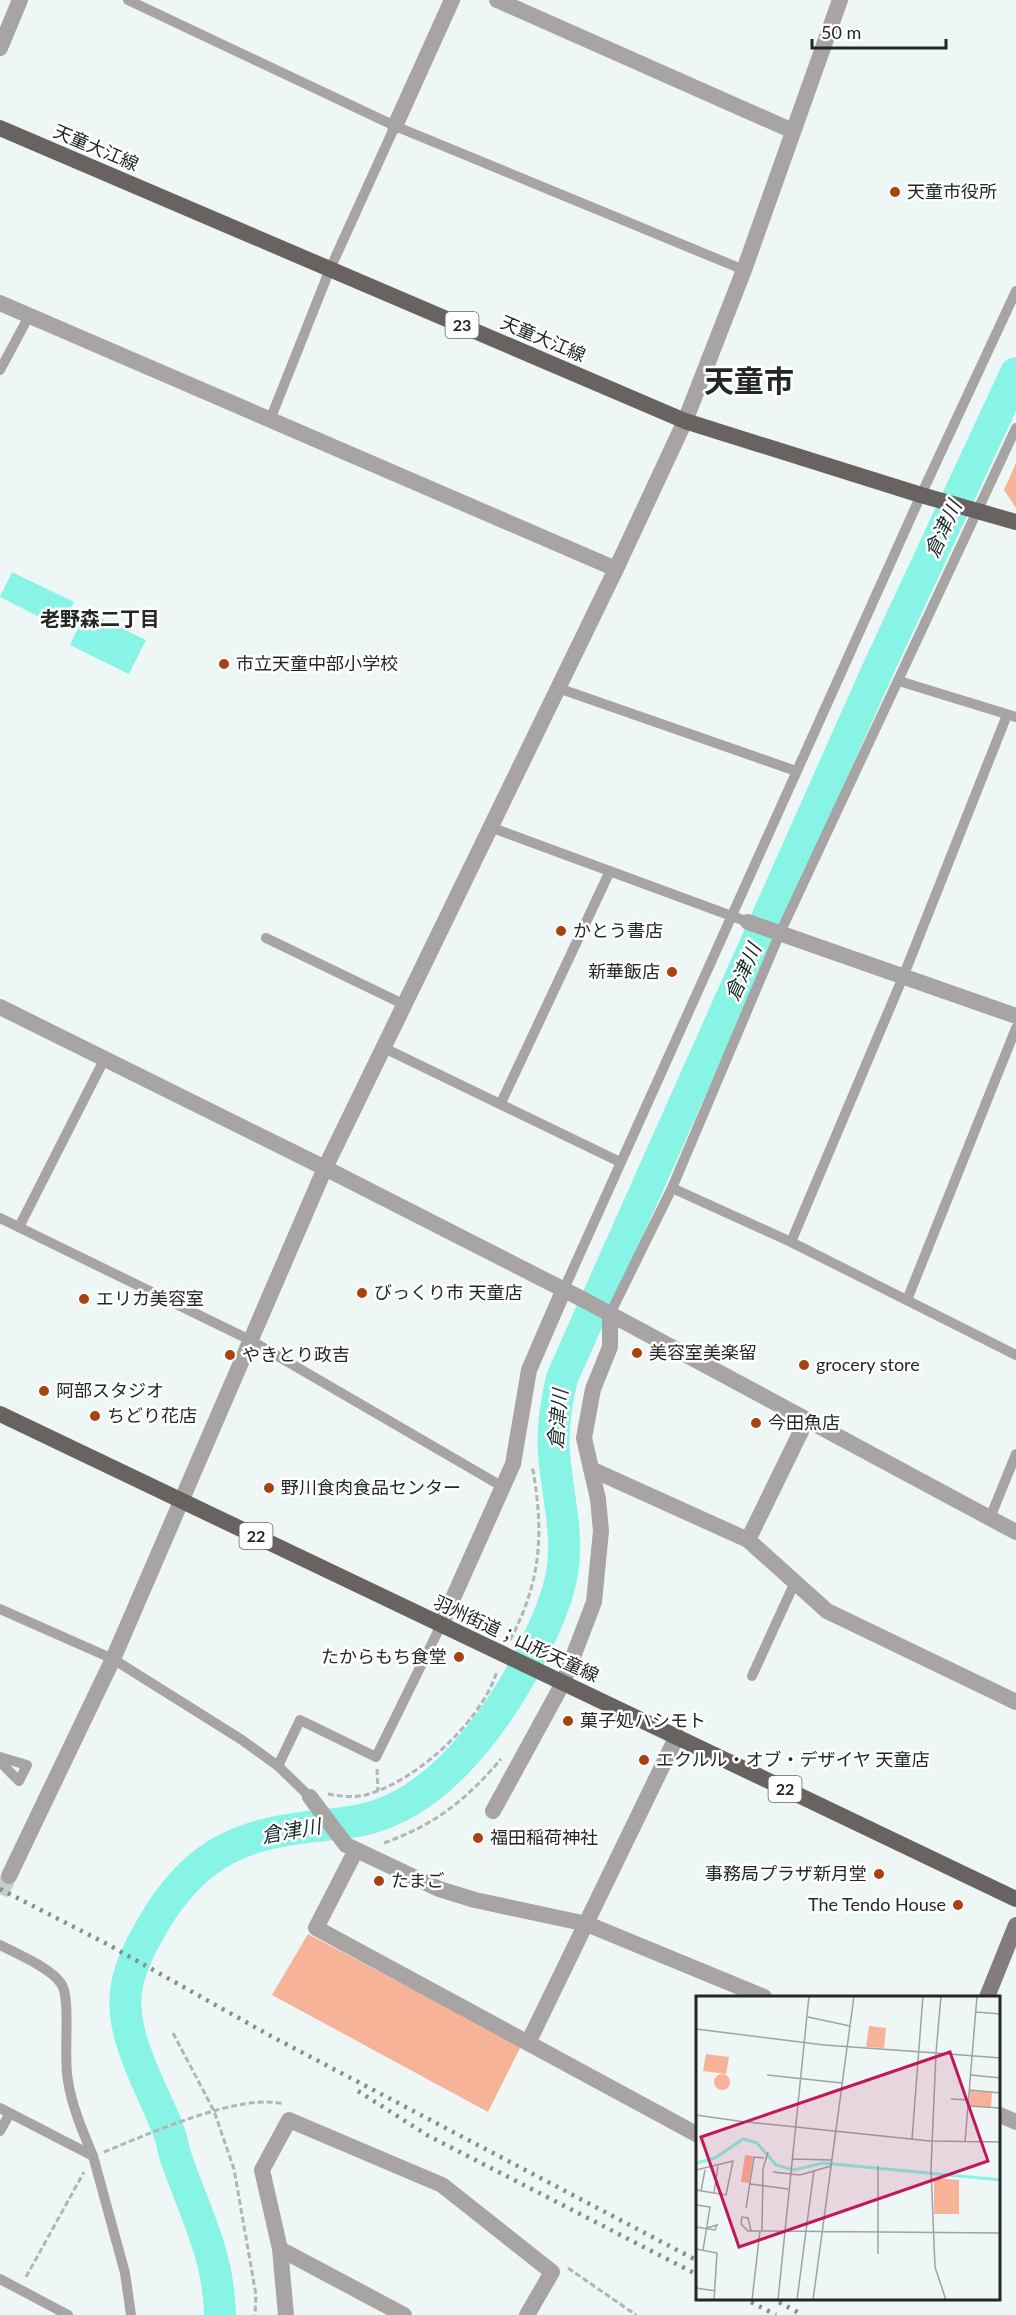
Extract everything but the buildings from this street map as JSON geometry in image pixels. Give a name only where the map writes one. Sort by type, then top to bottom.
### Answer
[{"type":"main road","name":"天童大江線","points":[[0,128],[685,421],[926,497],[1016,522]]},
{"type":"main road","name":"羽州街道；山形天童線","points":[[0,1414],[1016,1899]]},
{"type":"main road","points":[[987,1996],[1016,1925]]},
{"type":"street","points":[[0,48],[20,0]]},
{"type":"street","points":[[395,126],[452,0]]},
{"type":"street","points":[[9,1876],[113,1659],[325,1168],[685,421],[744,270],[840,0]]},
{"type":"street","points":[[501,1],[793,131]]},
{"type":"street","points":[[0,303],[616,568]]},
{"type":"street","points":[[740,919],[1016,1016]]},
{"type":"street","points":[[0,1007],[564,1289],[1016,1532]]},
{"type":"street","points":[[441,1625],[513,1464],[529,1370],[564,1289]]},
{"type":"street","points":[[493,1811],[587,1624],[598,1576],[601,1531],[584,1438],[593,1389],[610,1347],[610,1314]]},
{"type":"street","points":[[748,1540],[807,1419]]},
{"type":"street","points":[[591,1469],[748,1540],[827,1611],[1016,1702]]},
{"type":"street","points":[[528,2043],[677,1736]]},
{"type":"street","points":[[307,1794],[351,1847],[439,1889],[475,1900],[587,1924],[762,1996]]},
{"type":"street","points":[[351,1847],[316,1928],[696,2134]]},
{"type":"street","points":[[1001,2116],[1016,2122]]},
{"type":"street","points":[[286,2315],[280,2249],[262,2169],[289,2120],[442,2185],[552,2272],[527,2315]]},
{"type":"street","points":[[280,2249],[404,2315]]},
{"type":"lane","points":[[128,0],[395,126],[744,270]]},
{"type":"lane","points":[[270,420],[330,268],[395,126]]},
{"type":"lane","points":[[564,1289],[620,1162],[740,919],[796,771],[926,497],[1016,291]]},
{"type":"lane","points":[[0,370],[29,316]]},
{"type":"lane","points":[[610,1314],[672,1188],[780,933],[1016,428]]},
{"type":"lane","points":[[791,1242],[1012,716],[899,681]]},
{"type":"lane","points":[[558,688],[796,771]]},
{"type":"lane","points":[[490,827],[740,919]]},
{"type":"lane","points":[[501,1102],[610,871]]},
{"type":"lane","points":[[266,938],[403,1004]]},
{"type":"lane","points":[[907,1300],[1016,1028]]},
{"type":"lane","points":[[382,1047],[501,1102],[620,1162]]},
{"type":"lane","points":[[19,1227],[105,1058]]},
{"type":"lane","points":[[672,1188],[791,1242],[1016,1355]]},
{"type":"lane","points":[[0,1218],[252,1341],[503,1487]]},
{"type":"lane","points":[[990,1518],[1016,1454]]},
{"type":"lane","points":[[753,1676],[795,1582]]},
{"type":"lane","points":[[0,1609],[113,1659],[242,1740],[278,1766],[307,1794]]},
{"type":"lane","points":[[278,1766],[300,1720],[376,1757],[441,1625]]},
{"type":"lane","points":[[0,1757],[27,1765],[19,1781],[0,1762]]},
{"type":"lane","points":[[0,1945],[31,1961],[61,1983],[67,1999],[65,2025],[67,2080],[78,2120],[93,2156],[125,2273],[131,2315]]},
{"type":"lane","points":[[0,2131],[5,2110],[93,2156]]},
{"type":"lane","points":[[1,2282],[68,2315]]},
{"type":"path","points":[[307,1794],[348,1797],[378,1791],[423,1765],[464,1725],[496,1676],[508,1655],[526,1607],[540,1551],[540,1514],[533,1470],[513,1464]]},
{"type":"path","points":[[376,1757],[378,1791]]},
{"type":"path","points":[[351,1847],[383,1843],[434,1822],[467,1797],[502,1757]]},
{"type":"path","points":[[173,2033],[214,2111],[234,2169],[256,2295],[255,2315]]},
{"type":"path","points":[[19,2289],[93,2156],[189,2120]]},
{"type":"shaded area","points":[[1016,463],[1016,508],[1004,490]]},
{"type":"shaded area","points":[[12,572],[74,602],[61,628],[0,597]]},
{"type":"shaded area","points":[[86,611],[146,640],[129,674],[70,645]]},
{"type":"shaded area","points":[[308,1934],[521,2046],[488,2112],[272,1995]]},
{"type":"waterway","name":"倉津川","points":[[220,2315],[215,2272],[204,2233],[175,2155],[169,2132],[132,2041],[125,2003],[129,1975],[146,1937],[162,1910],[176,1891],[205,1862],[239,1843],[257,1837],[300,1828],[362,1820],[382,1814],[409,1801],[457,1762],[479,1737],[515,1684],[546,1623],[557,1595],[562,1573],[564,1544],[554,1444],[555,1416],[562,1378],[879,667],[1016,373]]},
{"type":"tunnel","points":[[0,1894],[9,1876]]},
{"type":"railway","points":[[0,1889],[107,1944],[269,2035],[696,2260]]},
{"type":"railway","points":[[358,2091],[427,2135],[696,2274]]},
{"type":"railway","points":[[747,2300],[776,2315]]},
{"type":"railway","points":[[775,2300],[803,2315]]},
{"type":"place","name":"天童市役所","points":[[895,192]]},
{"type":"place","name":"市立天童中部小学校","points":[[224,664]]},
{"type":"place","name":"かとう書店","points":[[561,931]]},
{"type":"place","name":"新華飯店","points":[[672,972]]},
{"type":"place","name":"びっくり市 天童店","points":[[362,1293]]},
{"type":"place","name":"エリカ美容室","points":[[84,1299]]},
{"type":"place","name":"美容室美楽留","points":[[637,1353]]},
{"type":"place","name":"やきとり政吉","points":[[230,1355]]},
{"type":"place","name":"grocery store","points":[[804,1365]]},
{"type":"place","name":"阿部スタジオ","points":[[44,1391]]},
{"type":"place","name":"ちどり花店","points":[[95,1416]]},
{"type":"place","name":"今田魚店","points":[[756,1423]]},
{"type":"place","name":"野川食肉食品センター","points":[[269,1488]]},
{"type":"place","name":"たからもち食堂","points":[[459,1657]]},
{"type":"place","name":"菓子処ハシモト","points":[[568,1721]]},
{"type":"place","name":"エクルル・オブ・デザイヤ 天童店","points":[[644,1760]]},
{"type":"place","name":"福田稲荷神社","points":[[478,1838]]},
{"type":"place","name":"事務局プラザ新月堂","points":[[879,1874]]},
{"type":"place","name":"たまご","points":[[379,1881]]},
{"type":"place","name":"The Tendo House","points":[[958,1905]]},
{"type":"district","name":"天童市","points":[[749,382]]},
{"type":"district","name":"老野森二丁目","points":[[100,619]]}]
